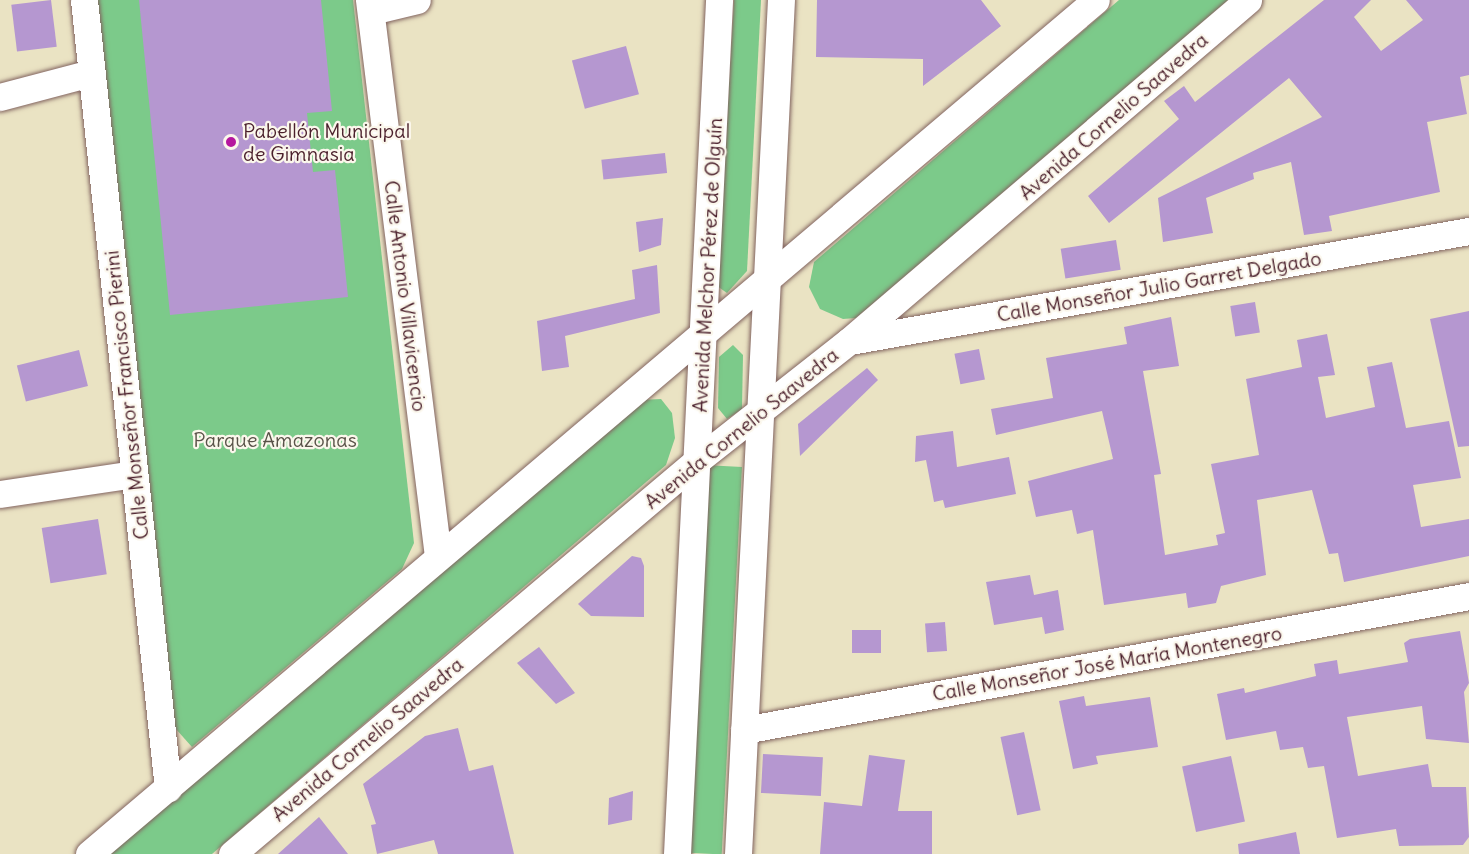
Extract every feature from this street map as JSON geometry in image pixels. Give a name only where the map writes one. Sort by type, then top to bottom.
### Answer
[{"type":"street","name":"Calle Monseñor Francisco Pierini","points":[[84,0],[168,789]]},
{"type":"street","points":[[370,6],[417,0]]},
{"type":"street","name":"Avenida Melchor Pérez de Olguín","points":[[677,854],[699,459],[701,333],[719,0]]},
{"type":"street","points":[[738,854],[781,0]]},
{"type":"street","points":[[89,854],[1096,0]]},
{"type":"street","name":"Avenida Cornelio Saavedra","points":[[232,854],[699,459],[849,341],[1248,0]]},
{"type":"street","name":"Calle Antonio Villavicencio","points":[[370,6],[438,556]]},
{"type":"street","points":[[0,97],[91,73]]},
{"type":"street","name":"Calle Monseñor Julio Garret Delgado","points":[[849,341],[1469,231]]},
{"type":"street","points":[[0,495],[134,474]]},
{"type":"street","name":"Calle Monseñor José María Montenegro","points":[[744,730],[1469,596]]},
{"type":"green space","name":"Parque Amazonas","points":[[97,0],[353,0],[414,543],[402,569],[192,747],[175,728]]},
{"type":"green space","points":[[734,0],[761,0],[747,271],[727,293],[717,286]]},
{"type":"green space","points":[[1119,0],[1228,0],[856,318],[843,319],[820,309],[809,287],[814,262]]},
{"type":"green space","points":[[733,345],[743,355],[742,409],[727,419],[718,408],[719,357]]},
{"type":"green space","points":[[661,399],[672,413],[675,438],[666,465],[212,854],[110,854],[640,400]]},
{"type":"green space","points":[[709,465],[742,467],[722,854],[689,853]]},
{"type":"building","points":[[51,0],[57,47],[17,52],[11,5]]},
{"type":"building","name":"Pabellón Municipal de Gimnasia","points":[[139,0],[321,0],[332,111],[307,113],[313,172],[335,170],[348,297],[170,315]]},
{"type":"building","points":[[817,0],[981,0],[1001,26],[923,86],[923,59],[816,57]]},
{"type":"building","points":[[1324,0],[1371,0],[1354,17],[1381,51],[1423,20],[1406,0],[1469,0],[1469,75],[1460,77],[1467,114],[1427,122],[1440,192],[1329,216],[1332,231],[1304,235],[1291,162],[1253,173],[1254,179],[1206,198],[1213,233],[1163,242],[1158,198],[1322,117],[1289,78],[1109,223],[1088,196],[1179,119],[1164,101],[1184,86],[1195,102]]},
{"type":"building","points":[[626,46],[639,94],[585,109],[572,60]]},
{"type":"building","points":[[665,153],[667,173],[603,180],[601,160]]},
{"type":"building","points":[[663,218],[661,245],[639,252],[636,222]]},
{"type":"building","points":[[1116,240],[1121,270],[1065,278],[1061,249]]},
{"type":"building","points":[[657,265],[660,313],[565,336],[569,367],[542,371],[537,321],[635,299],[632,270]]},
{"type":"building","points":[[1255,302],[1260,333],[1235,337],[1230,306]]},
{"type":"building","points":[[1469,311],[1469,446],[1458,447],[1430,319]]},
{"type":"building","points":[[1171,317],[1179,366],[1143,371],[1161,474],[1154,475],[1165,555],[1218,545],[1216,535],[1225,533],[1211,464],[1259,455],[1246,379],[1302,367],[1297,340],[1327,334],[1335,375],[1318,377],[1326,418],[1375,407],[1367,367],[1392,362],[1406,428],[1449,421],[1461,478],[1413,485],[1421,527],[1469,519],[1469,556],[1344,582],[1338,553],[1329,554],[1312,490],[1257,500],[1266,575],[1221,586],[1216,603],[1188,608],[1186,593],[1104,605],[1093,530],[1077,534],[1072,510],[1036,517],[1028,481],[1113,459],[1102,411],[996,435],[991,409],[1053,398],[1046,358],[1127,344],[1124,327]]},
{"type":"building","points":[[979,349],[985,379],[960,384],[954,354]]},
{"type":"building","points":[[79,350],[88,386],[26,401],[17,365]]},
{"type":"building","points":[[867,368],[878,380],[800,456],[798,424]]},
{"type":"building","points":[[953,431],[957,467],[1009,457],[1016,494],[945,508],[943,500],[934,502],[926,460],[915,462],[916,436]]},
{"type":"building","points":[[98,519],[107,574],[50,583],[42,528]]},
{"type":"building","points":[[632,556],[641,558],[644,566],[644,617],[591,616],[578,604]]},
{"type":"building","points":[[1030,575],[1034,595],[1058,590],[1064,630],[1045,634],[1042,617],[994,625],[986,582]]},
{"type":"building","points":[[945,622],[947,651],[927,652],[925,623]]},
{"type":"building","points":[[852,630],[881,630],[881,653],[852,653]]},
{"type":"building","points":[[1460,631],[1469,683],[1464,692],[1469,743],[1426,739],[1422,706],[1347,717],[1358,776],[1428,764],[1432,787],[1466,787],[1469,837],[1463,845],[1399,846],[1396,829],[1337,838],[1324,766],[1308,768],[1303,747],[1280,750],[1276,731],[1226,740],[1217,694],[1244,688],[1245,693],[1316,676],[1314,664],[1337,660],[1339,674],[1408,662],[1404,643],[1410,639]]},
{"type":"building","points":[[539,647],[575,693],[556,704],[517,663]]},
{"type":"building","points":[[1084,696],[1086,706],[1150,697],[1158,747],[1096,756],[1098,764],[1073,769],[1059,701]]},
{"type":"building","points":[[458,728],[469,771],[493,765],[514,854],[438,854],[434,840],[377,854],[371,825],[376,824],[363,784],[425,736]]},
{"type":"building","points":[[1024,732],[1041,810],[1017,815],[1001,737]]},
{"type":"building","points":[[763,754],[823,757],[821,796],[761,793]]},
{"type":"building","points":[[869,755],[905,760],[898,811],[932,811],[932,854],[820,854],[824,802],[862,806]]},
{"type":"building","points":[[1231,756],[1245,822],[1196,832],[1182,766]]},
{"type":"building","points":[[633,791],[632,820],[608,825],[609,798]]},
{"type":"building","points":[[319,817],[348,854],[278,854]]},
{"type":"building","points":[[1296,832],[1300,854],[1239,854],[1238,844]]},
{"type":"place","name":"Pabellón Municipal de Gimnasia","points":[[231,142]]}]
